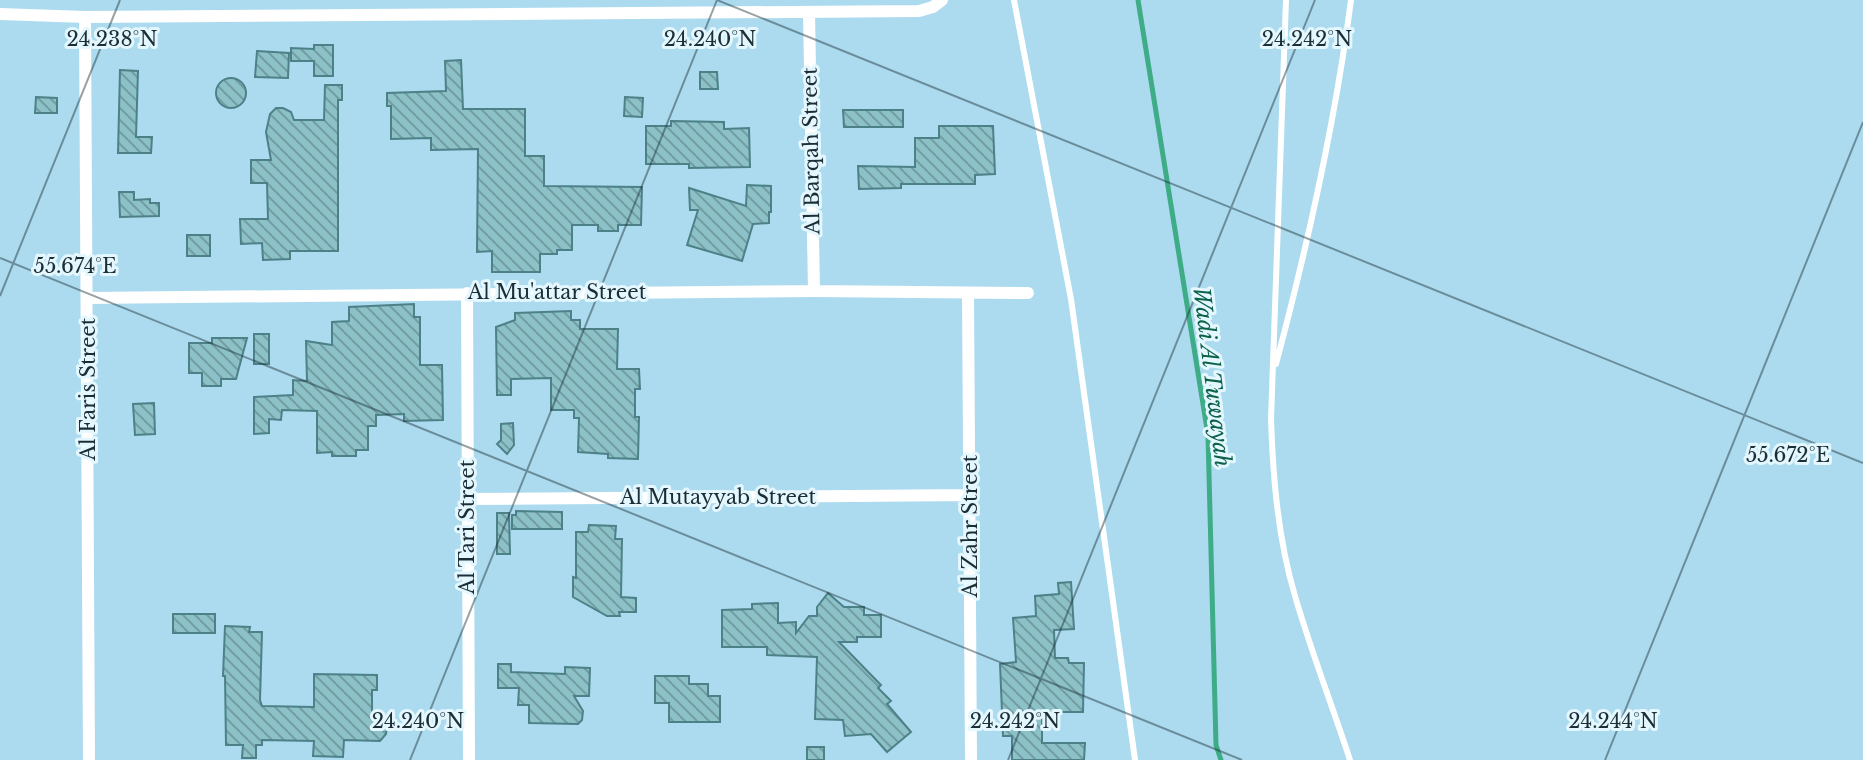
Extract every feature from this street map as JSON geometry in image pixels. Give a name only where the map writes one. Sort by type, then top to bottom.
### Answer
[{"type":"street","points":[[217,0],[217,15]]},
{"type":"street","points":[[587,0],[587,15]]},
{"type":"street","points":[[0,14],[85,17],[919,11],[933,7],[942,0]]},
{"type":"street","name":"Al Barqah Street","points":[[809,12],[814,291]]},
{"type":"street","name":"Al Faris Street","points":[[85,17],[89,760]]},
{"type":"street","name":"Al Mu'attar Street","points":[[87,298],[814,291],[1028,293]]},
{"type":"street","name":"Al Tari Street","points":[[467,293],[469,760]]},
{"type":"street","name":"Al Zahr Street","points":[[968,293],[971,760]]},
{"type":"street","name":"Al Mutayyab Street","points":[[466,499],[970,495]]},
{"type":"lane","points":[[1014,0],[1071,299],[1135,760]]},
{"type":"lane","points":[[1286,0],[1272,462],[1294,594],[1350,760]]},
{"type":"lane","points":[[1273,375],[1304,260],[1343,61],[1351,0]]},
{"type":"building","points":[[314,45],[333,45],[333,76],[314,76],[314,61],[291,61],[291,48],[314,49]]},
{"type":"building","points":[[257,51],[289,53],[288,78],[255,77]]},
{"type":"building","points":[[461,60],[463,109],[525,109],[525,156],[544,156],[544,186],[642,187],[641,225],[618,225],[618,231],[598,231],[598,225],[572,225],[572,250],[540,254],[540,272],[492,272],[492,251],[477,252],[478,149],[431,150],[431,138],[391,139],[391,106],[387,106],[387,93],[446,91],[445,61]]},
{"type":"building","points":[[120,70],[138,71],[136,137],[152,137],[151,153],[118,153]]},
{"type":"building","points":[[700,72],[717,72],[718,89],[700,89]]},
{"type":"building","points":[[231,78],[241,83],[246,93],[241,103],[231,108],[221,103],[216,93],[221,83]]},
{"type":"building","points":[[325,85],[342,85],[342,100],[338,100],[338,251],[290,251],[290,259],[263,260],[262,243],[241,244],[240,219],[268,219],[267,183],[251,183],[251,160],[271,160],[266,132],[270,114],[276,108],[291,112],[294,120],[324,120]]},
{"type":"building","points":[[36,97],[57,98],[57,113],[35,113]]},
{"type":"building","points":[[625,97],[643,98],[642,117],[624,116]]},
{"type":"building","points":[[843,110],[903,110],[903,127],[844,127]]},
{"type":"building","points":[[671,121],[724,122],[724,129],[749,128],[750,167],[689,168],[689,164],[646,164],[646,126],[671,126]]},
{"type":"building","points":[[939,126],[993,126],[995,174],[975,175],[975,184],[901,184],[901,188],[859,189],[858,166],[915,167],[915,138],[939,138]]},
{"type":"building","points":[[747,185],[771,186],[771,212],[769,223],[753,224],[742,261],[687,245],[698,210],[690,210],[689,188],[746,206]]},
{"type":"building","points":[[119,192],[134,192],[134,200],[150,199],[150,203],[159,203],[159,216],[120,217]]},
{"type":"building","points":[[187,235],[210,235],[210,256],[187,256]]},
{"type":"building","points":[[414,304],[414,317],[420,317],[420,365],[442,365],[443,420],[404,421],[404,414],[376,415],[376,426],[368,426],[368,450],[356,450],[356,456],[317,453],[317,411],[282,410],[281,420],[269,419],[269,433],[254,434],[254,397],[293,395],[293,380],[307,381],[306,341],[332,345],[332,322],[349,321],[349,307]]},
{"type":"building","points":[[571,311],[571,320],[580,320],[580,329],[618,329],[617,369],[639,369],[640,389],[635,389],[635,417],[639,417],[638,459],[608,458],[608,454],[578,452],[579,418],[574,418],[574,410],[551,410],[551,378],[511,379],[511,395],[497,395],[496,327],[515,320],[515,313]]},
{"type":"building","points":[[254,334],[269,334],[269,364],[254,364]]},
{"type":"building","points":[[212,338],[247,338],[236,379],[221,379],[221,386],[202,386],[202,373],[189,373],[189,343],[212,343]]},
{"type":"building","points":[[154,403],[155,434],[135,435],[133,404]]},
{"type":"building","points":[[513,423],[514,445],[507,454],[497,444],[501,440],[501,424]]},
{"type":"building","points":[[516,511],[562,512],[562,529],[512,529],[512,515],[516,515]]},
{"type":"building","points":[[497,513],[509,513],[510,554],[497,554]]},
{"type":"building","points":[[589,525],[616,526],[615,539],[622,539],[621,597],[636,598],[636,612],[607,616],[573,597],[576,532],[588,532]]},
{"type":"building","points":[[1071,582],[1074,629],[1054,630],[1055,658],[1068,658],[1069,663],[1084,663],[1083,712],[1042,712],[1042,743],[1085,743],[1084,760],[1012,760],[1012,736],[1003,736],[1000,664],[1016,662],[1013,618],[1036,616],[1035,596],[1059,594],[1058,583]]},
{"type":"building","points":[[828,593],[844,607],[864,607],[864,615],[881,615],[881,637],[857,637],[857,642],[839,642],[881,685],[878,688],[891,701],[887,704],[911,732],[887,752],[871,734],[845,736],[843,720],[815,719],[817,657],[767,655],[767,647],[722,647],[722,610],[752,609],[752,604],[778,603],[778,623],[796,622],[796,633],[809,616],[817,616],[817,607]]},
{"type":"building","points":[[173,614],[215,614],[215,633],[173,633]]},
{"type":"building","points":[[225,626],[250,627],[249,632],[262,632],[262,706],[314,707],[314,674],[377,675],[377,690],[372,690],[372,712],[387,726],[386,734],[380,741],[344,740],[343,757],[313,756],[314,741],[262,740],[262,745],[256,745],[256,758],[242,758],[243,745],[226,745],[223,676]]},
{"type":"building","points":[[498,664],[511,664],[511,672],[565,674],[565,667],[590,668],[589,696],[574,696],[583,711],[582,720],[578,724],[529,723],[529,705],[518,705],[519,688],[498,688]]},
{"type":"building","points":[[655,676],[689,676],[689,684],[708,684],[708,696],[720,696],[720,722],[669,722],[669,703],[655,703]]},
{"type":"building","points":[[807,747],[824,747],[824,760],[807,760]]},
{"type":"waterway","name":"Wadi Al Tuwayah","points":[[1138,0],[1208,435],[1216,745],[1221,760]]}]
